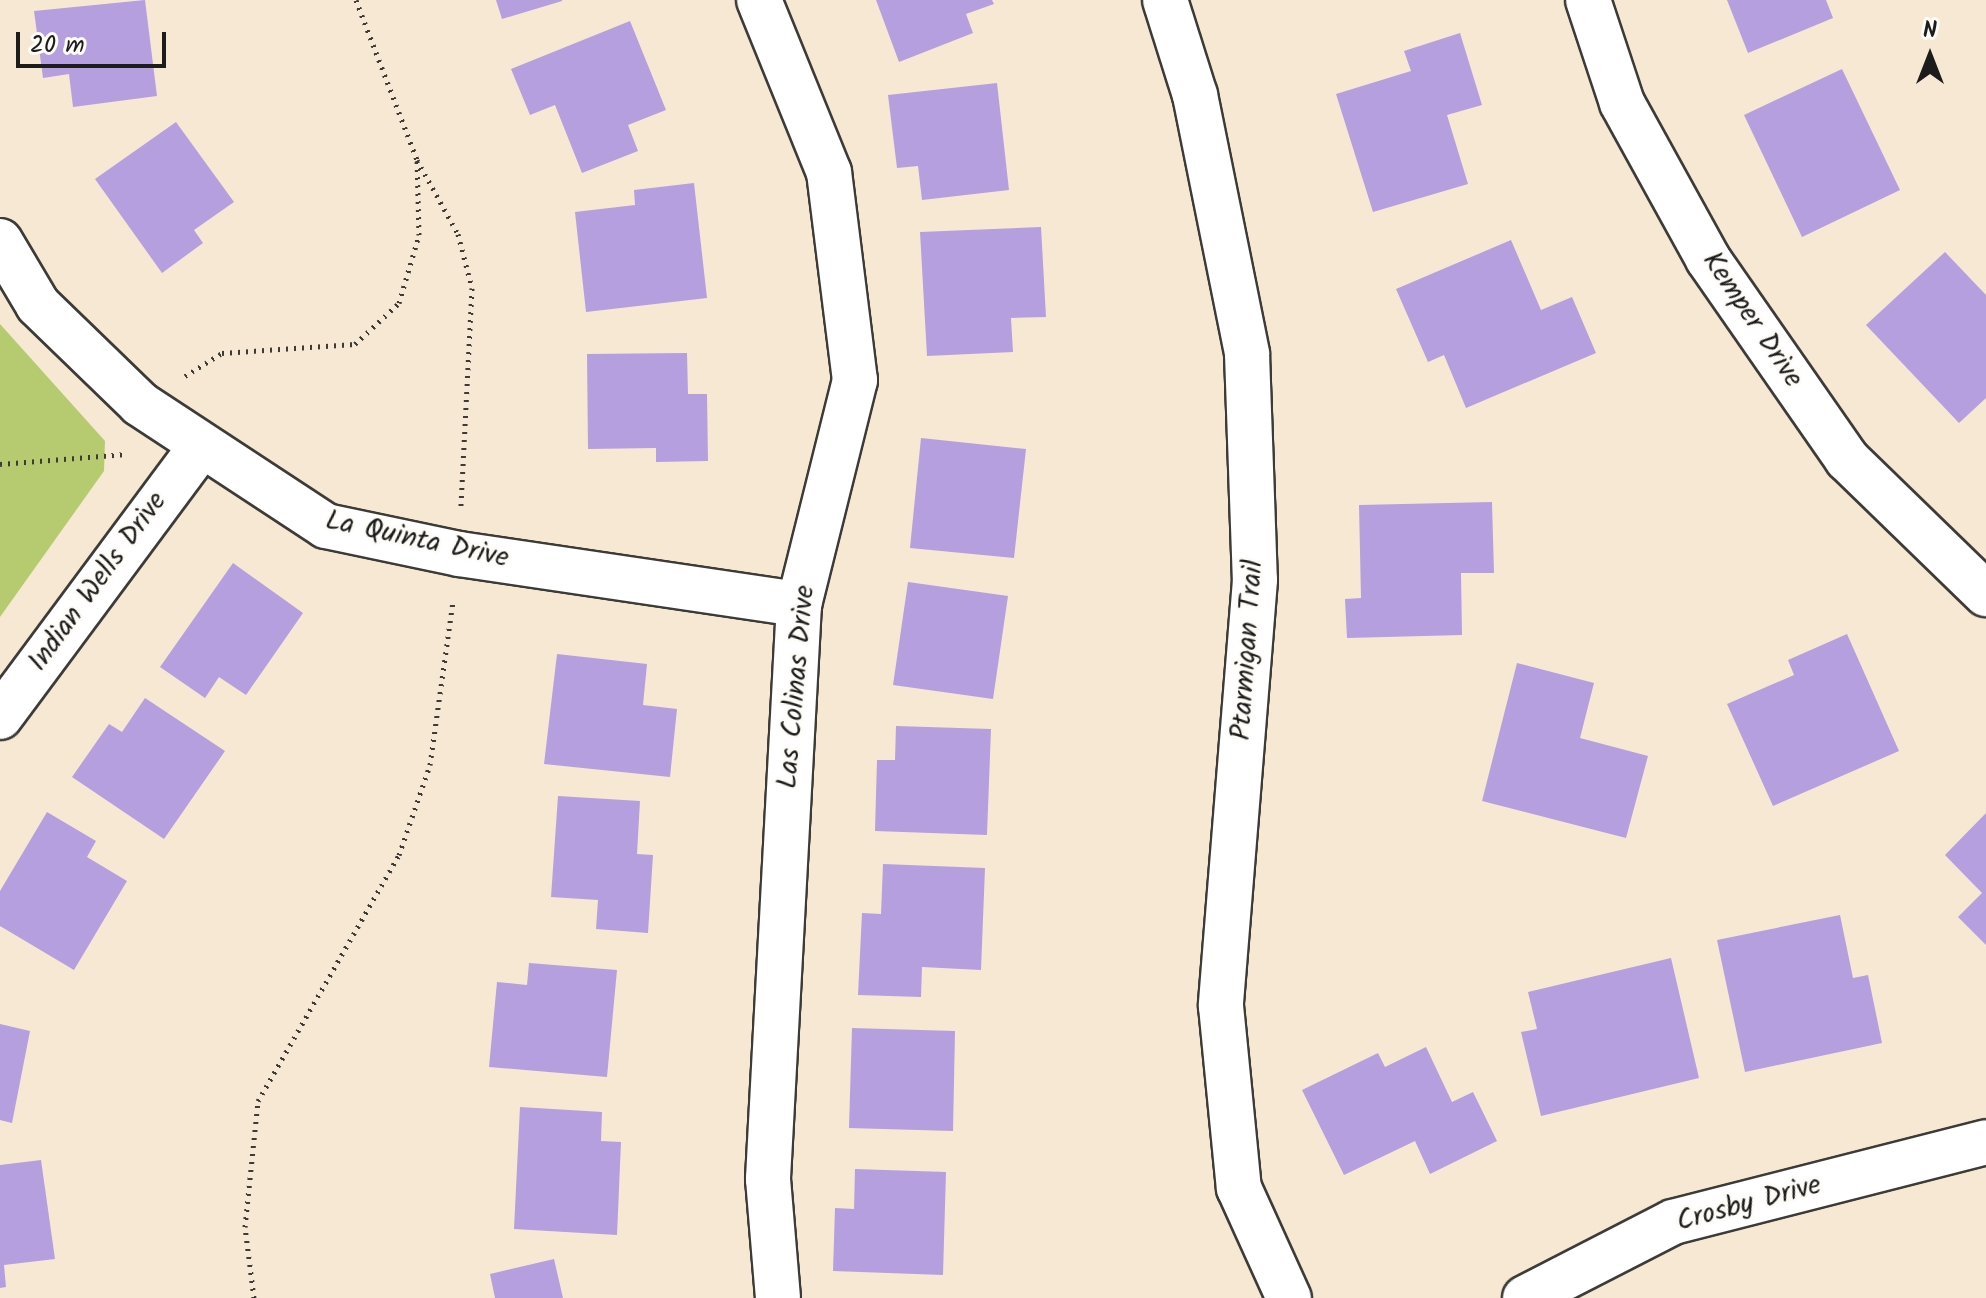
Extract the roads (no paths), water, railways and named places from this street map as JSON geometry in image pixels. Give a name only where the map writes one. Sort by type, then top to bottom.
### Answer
[{"type":"street","name":"Las Colinas Drive","points":[[759,0],[829,172],[855,380],[799,604],[768,1179],[778,1298]]},
{"type":"street","name":"Ptarmigan Trail","points":[[1165,0],[1195,95],[1247,354],[1255,580],[1221,1006],[1239,1188],[1289,1298]]},
{"type":"street","name":"Kemper Drive","points":[[1588,0],[1622,103],[1708,259],[1847,459],[1986,594]]},
{"type":"street","name":"La Quinta Drive","points":[[0,241],[38,305],[140,404],[199,449],[326,526],[459,554],[799,604]]},
{"type":"street","name":"Indian Wells Drive","points":[[0,717],[199,449]]},
{"type":"street","name":"Crosby Drive","points":[[1525,1298],[1673,1222],[1986,1142]]}]
